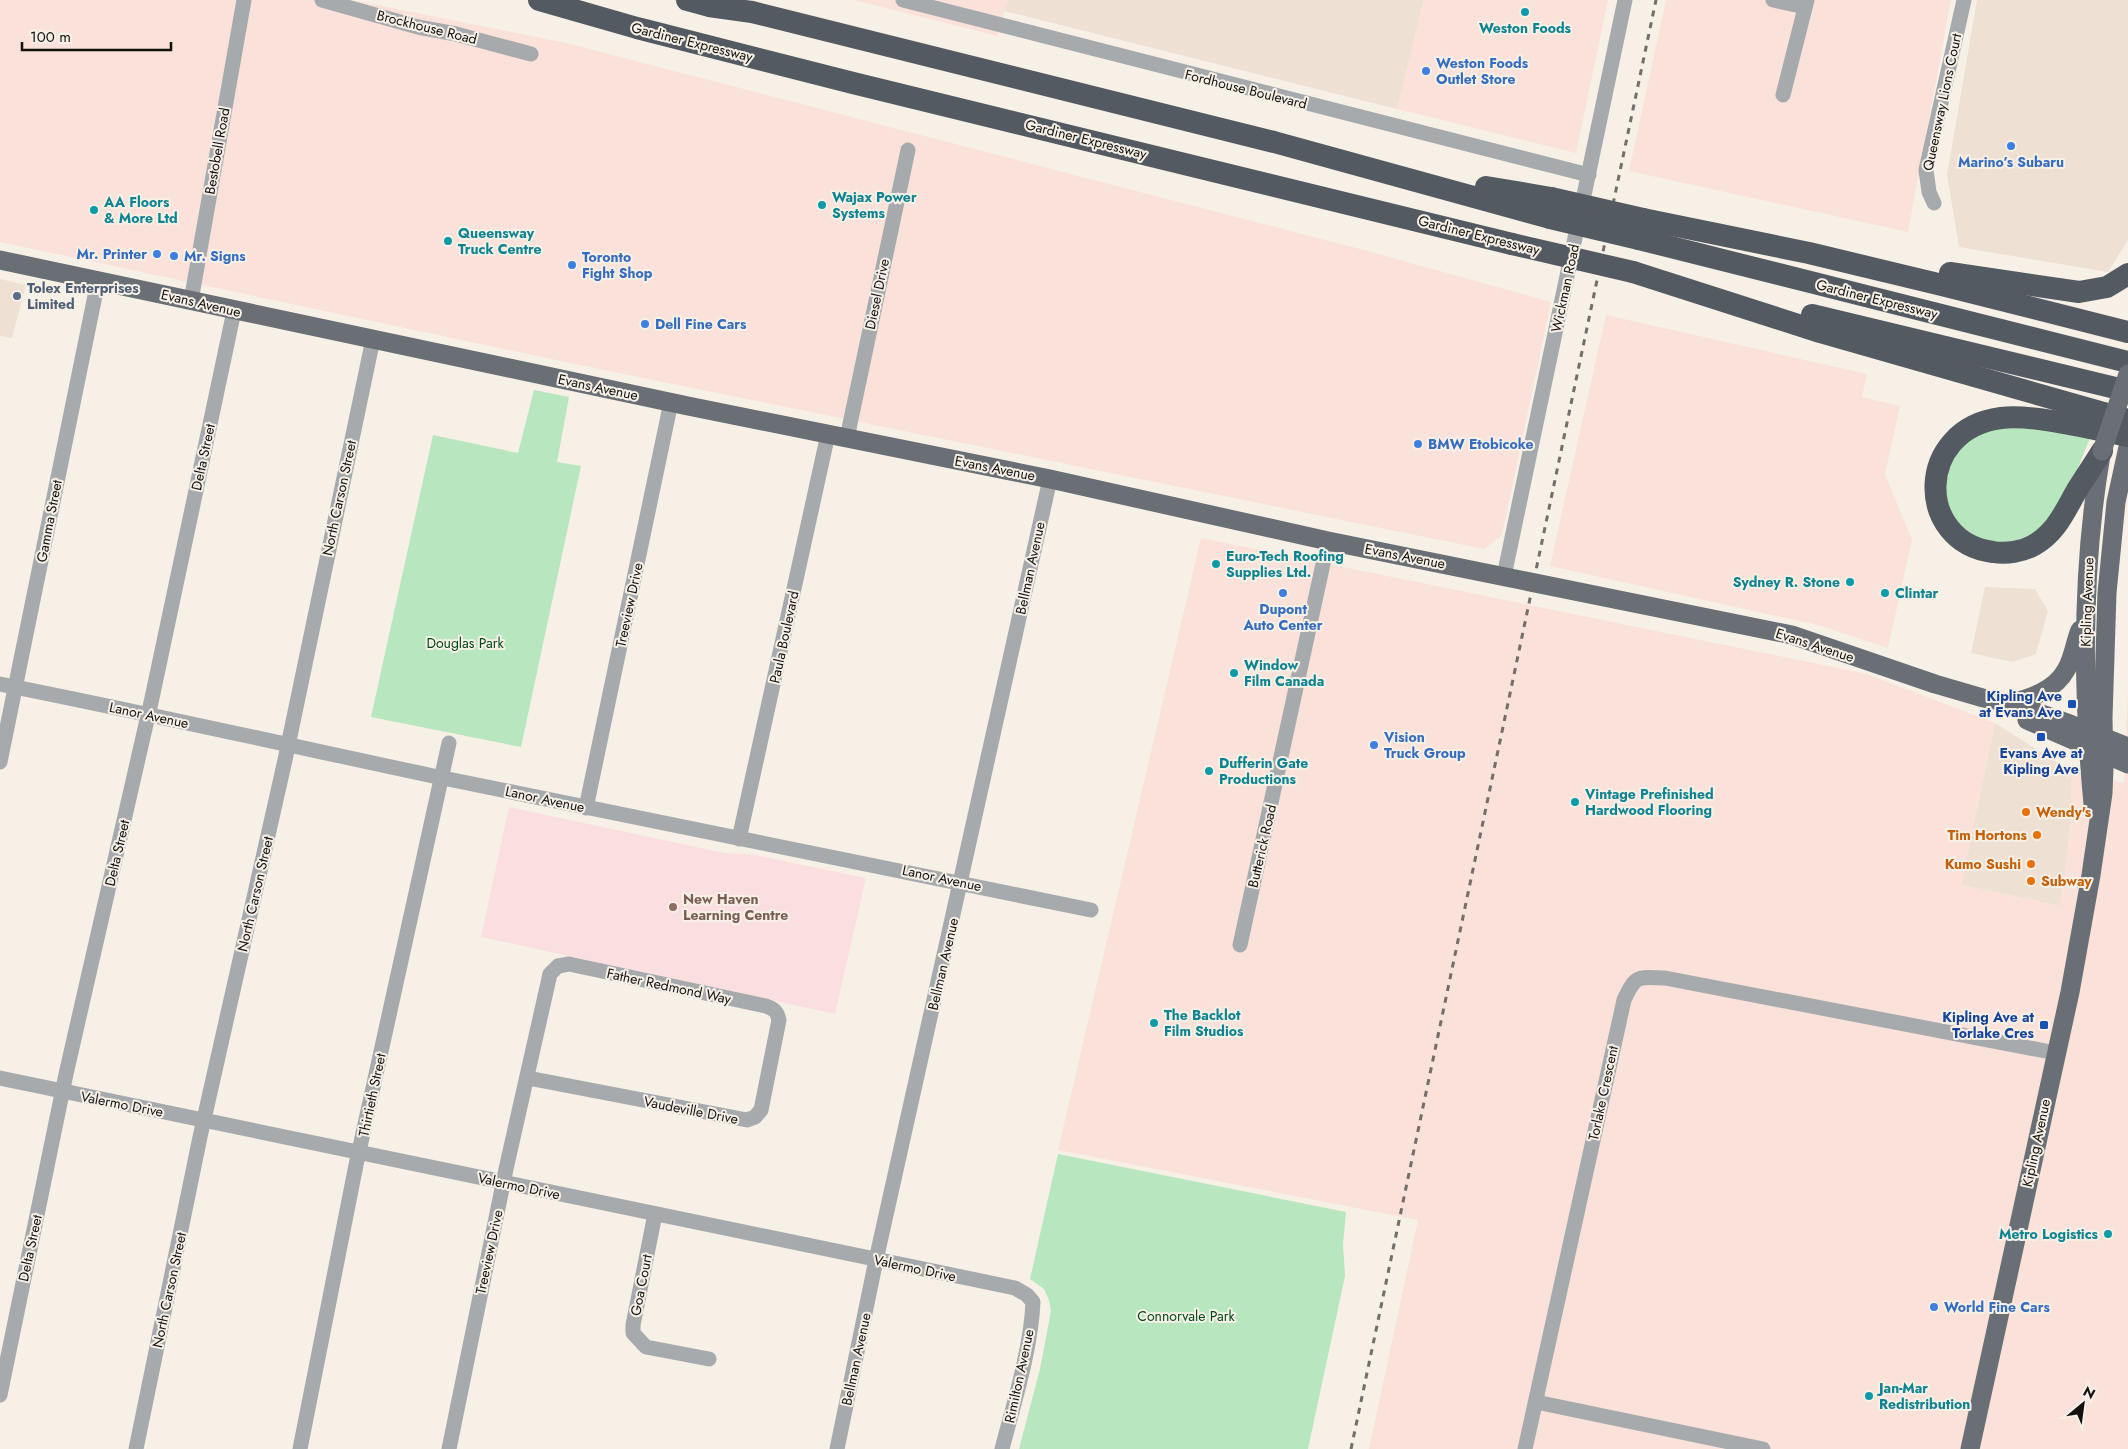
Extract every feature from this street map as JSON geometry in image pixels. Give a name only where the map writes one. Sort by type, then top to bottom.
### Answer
[{"type":"highway","name":"Gardiner Expressway","points":[[539,0],[637,28],[853,83],[1512,244],[2128,391]]},
{"type":"highway","name":"Gardiner Expressway","points":[[687,0],[752,12],[1254,137],[1394,174],[1641,229],[2128,362]]},
{"type":"highway","points":[[723,0],[752,12]]},
{"type":"highway","name":"Gardiner Expressway","points":[[1641,229],[1809,253],[2128,332]]},
{"type":"highway","points":[[1809,253],[1897,264],[2079,292],[2107,287],[2128,274]]},
{"type":"highway","name":"Gardiner Expressway","points":[[1633,272],[1820,332],[2128,420]]},
{"type":"highway","points":[[2102,451],[2077,490],[2066,514],[2045,538],[2033,546],[2002,554],[1988,552],[1971,546],[1956,535],[1939,509],[1935,487],[1940,458],[1962,432],[1978,424],[2001,418],[2020,418],[2127,447]]},
{"type":"main road","name":"Evans Avenue","points":[[0,260],[234,311],[1050,479],[1328,541],[1792,635],[1884,668],[1983,698],[2096,742],[2128,747]]},
{"type":"main road","name":"Kipling Avenue","points":[[1970,1449],[2056,1053],[2091,875],[2102,793],[2084,614],[2089,539],[2102,451],[2128,374]]},
{"type":"main road","name":"Kipling Avenue","points":[[2095,836],[2096,742],[2107,593],[2116,502],[2127,447]]},
{"type":"main road","points":[[2011,704],[2035,697],[2056,683],[2066,670],[2084,614]]},
{"type":"main road","name":"Evans Avenue","points":[[1983,698],[2011,704],[2096,742],[2128,764]]},
{"type":"main road","points":[[2102,793],[2113,779],[2128,770]]},
{"type":"street","name":"Bestobell Road","points":[[191,301],[244,0]]},
{"type":"street","name":"Brockhouse Road","points":[[322,0],[418,27],[456,34],[531,54]]},
{"type":"street","name":"Fordhouse Boulevard","points":[[903,0],[939,5],[1589,175]]},
{"type":"street","name":"Wickman Road","points":[[1504,576],[1625,0]]},
{"type":"street","points":[[1773,0],[1806,4],[1783,95]]},
{"type":"street","name":"Queensway Lions Court","points":[[1934,203],[1929,192],[1926,170],[1964,0]]},
{"type":"street","name":"Diesel Drive","points":[[847,438],[908,150]]},
{"type":"street","name":"Gamma Street","points":[[0,762],[8,686],[98,281]]},
{"type":"street","name":"Delta Street","points":[[0,1395],[63,1092],[148,714],[234,311]]},
{"type":"street","name":"North Carson Street","points":[[136,1449],[204,1120],[287,744],[373,339]]},
{"type":"street","name":"Treeview Drive","points":[[586,808],[671,402]]},
{"type":"street","name":"Paula Boulevard","points":[[739,839],[828,434]]},
{"type":"street","name":"Bellman Avenue","points":[[837,1449],[876,1260],[962,882],[1050,479]]},
{"type":"street","name":"Butterick Road","points":[[1240,945],[1328,541]]},
{"type":"street","name":"Lanor Avenue","points":[[8,686],[148,714],[586,808],[850,859],[1091,910]]},
{"type":"street","name":"Thirtieth Street","points":[[300,1449],[359,1153],[449,743]]},
{"type":"street","name":"Father Redmond Way","points":[[554,970],[569,964],[766,1006],[777,1013],[779,1020]]},
{"type":"street","name":"Treeview Drive","points":[[448,1449],[548,979],[554,970]]},
{"type":"street","name":"Torlake Crescent","points":[[1525,1449],[1624,1000],[1632,982],[1642,977],[1665,978],[2056,1053]]},
{"type":"street","name":"Vaudeville Drive","points":[[528,1078],[747,1120],[755,1117],[761,1110],[779,1020]]},
{"type":"street","name":"Valermo Drive","points":[[0,1078],[503,1184],[1015,1288],[1027,1295],[1033,1302]]},
{"type":"street","name":"Goa Court","points":[[655,1214],[633,1332],[646,1347],[708,1359]]},
{"type":"street","name":"Rimilton Avenue","points":[[1002,1449],[1020,1378],[1033,1302]]},
{"type":"street","points":[[1536,1402],[1763,1449]]},
{"type":"shaded area","points":[[0,0],[352,0],[566,43],[1364,250],[1551,302],[1502,535],[1484,549],[575,364],[0,242]]},
{"type":"shaded area","points":[[854,0],[1008,0],[997,36]]},
{"type":"shaded area","points":[[1008,0],[1424,0],[1397,109],[1005,11]]},
{"type":"shaded area","points":[[1424,0],[1608,0],[1576,153],[1397,109]]},
{"type":"shaded area","points":[[1666,0],[1951,0],[1908,232],[1629,171]]},
{"type":"shaded area","points":[[1977,0],[2128,0],[2128,240],[2108,272],[1959,247],[1947,175]]},
{"type":"shaded area","points":[[0,279],[26,285],[12,338],[0,336]]},
{"type":"shaded area","points":[[1606,315],[1867,374],[1862,397],[1900,406],[1885,474],[1912,540],[1888,648],[1818,625],[1550,566]]},
{"type":"shaded area","points":[[1201,538],[1867,674],[1995,723],[1961,885],[2060,906],[2070,832],[2072,772],[2124,783],[2128,694],[2128,1449],[1369,1449],[1418,1220],[1058,1150]]},
{"type":"shaded area","points":[[1985,587],[2035,589],[2048,611],[2036,654],[2012,662],[1971,653]]},
{"type":"shaded area","points":[[1995,723],[2072,772],[2070,832],[2061,906],[1961,885]]},
{"type":"shaded area","name":"New Haven Learning Centre","points":[[509,807],[724,853],[755,855],[866,878],[835,1014],[481,937]]},
{"type":"green space","name":"Douglas Park","points":[[534,390],[569,397],[557,462],[581,466],[521,747],[371,717],[433,435],[518,453]]},
{"type":"green space","points":[[2007,423],[2090,438],[2071,485],[2059,506],[2038,531],[2018,540],[1999,544],[1977,539],[1948,514],[1941,472],[1964,437]]},
{"type":"green space","name":"Connorvale Park","points":[[1058,1154],[1346,1212],[1343,1244],[1345,1276],[1308,1449],[1019,1449],[1040,1369],[1051,1311],[1044,1289],[1030,1279]]},
{"type":"railway","points":[[1351,1449],[1656,0]]},
{"type":"place","name":"Weston Foods","points":[[1525,12]]},
{"type":"place","name":"Weston Foods Outlet Store","points":[[1426,71]]},
{"type":"place","name":"Marino’s Subaru","points":[[2011,146]]},
{"type":"place","name":"Wajax Power Systems","points":[[822,205]]},
{"type":"place","name":"AA Floors & More Ltd","points":[[94,210]]},
{"type":"place","name":"Queensway Truck Centre","points":[[448,241]]},
{"type":"place","name":"Mr. Printer","points":[[157,254]]},
{"type":"place","name":"Mr. Signs","points":[[174,256]]},
{"type":"place","name":"Toronto Fight Shop","points":[[572,265]]},
{"type":"place","name":"Tolex Enterprises Limited","points":[[17,296]]},
{"type":"place","name":"Dell Fine Cars","points":[[645,324]]},
{"type":"place","name":"BMW Etobicoke","points":[[1418,444]]},
{"type":"place","name":"Euro-Tech Roofing Supplies Ltd.","points":[[1216,564]]},
{"type":"place","name":"Sydney R. Stone","points":[[1850,582]]},
{"type":"place","name":"Dupont Auto Center","points":[[1283,593]]},
{"type":"place","name":"Clintar","points":[[1885,593]]},
{"type":"place","name":"Window Film Canada","points":[[1234,673]]},
{"type":"place","name":"Kipling Ave at Evans Ave","points":[[2072,704]]},
{"type":"place","name":"Evans Ave at Kipling Ave","points":[[2041,737]]},
{"type":"place","name":"Vision Truck Group","points":[[1374,745]]},
{"type":"place","name":"Dufferin Gate Productions","points":[[1209,771]]},
{"type":"place","name":"Vintage Prefinished Hardwood Flooring","points":[[1575,802]]},
{"type":"place","name":"Wendy's","points":[[2026,812]]},
{"type":"place","name":"Tim Hortons","points":[[2037,835]]},
{"type":"place","name":"Kumo Sushi","points":[[2031,864]]},
{"type":"place","name":"Subway","points":[[2031,881]]},
{"type":"place","name":"New Haven Learning Centre","points":[[673,907]]},
{"type":"place","name":"The Backlot Film Studios","points":[[1154,1023]]},
{"type":"place","name":"Kipling Ave at Torlake Cres","points":[[2044,1025]]},
{"type":"place","name":"Metro Logistics","points":[[2108,1234]]},
{"type":"place","name":"World Fine Cars","points":[[1934,1307]]},
{"type":"place","name":"Jan-Mar Redistribution","points":[[1869,1396]]}]
